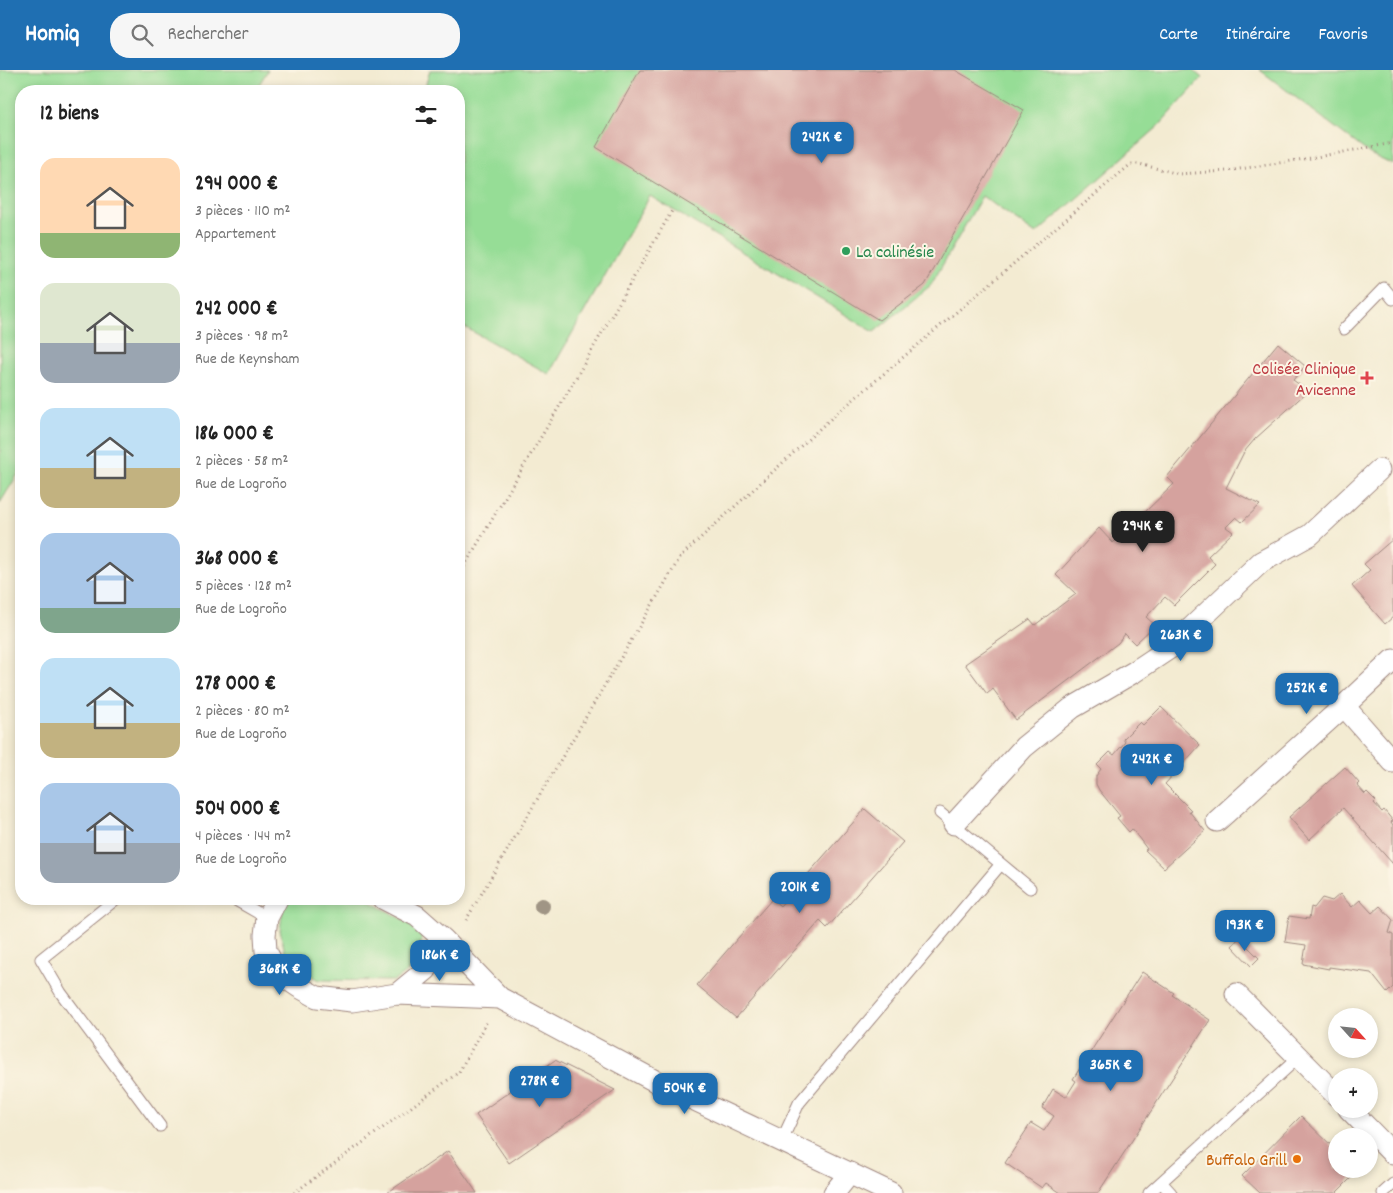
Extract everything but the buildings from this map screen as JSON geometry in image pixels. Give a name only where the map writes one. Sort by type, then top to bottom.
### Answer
[{"type":"street","points":[[947,818],[1024,747],[1072,708],[1134,672],[1170,648],[1261,562],[1310,534],[1379,470]]},
{"type":"street","points":[[1217,821],[1393,660]]},
{"type":"street","points":[[1344,706],[1393,762]]},
{"type":"street","points":[[274,905],[267,918],[266,951],[277,972],[317,997],[352,1001],[397,994],[500,998]]},
{"type":"street","points":[[396,905],[417,916],[443,939],[500,998],[657,1082],[891,1193]]},
{"type":"street","points":[[397,994],[426,970],[443,939]]},
{"type":"street","points":[[1236,994],[1328,1088]]},
{"type":"street","points":[[1358,1118],[1393,1154]]},
{"type":"street","points":[[834,1193],[850,1172]]},
{"type":"lane","points":[[1344,329],[1384,288],[1393,299]]},
{"type":"lane","points":[[947,818],[1030,888]]},
{"type":"lane","points":[[782,1140],[799,1103],[1001,864]]},
{"type":"lane","points":[[108,905],[41,959],[61,993],[160,1126]]},
{"type":"lane","points":[[244,905],[267,918]]},
{"type":"lane","points":[[1149,1193],[1299,1057]]},
{"type":"lane","points":[[1161,1182],[1171,1193]]},
{"type":"lane","points":[[1384,1193],[1393,1184]]},
{"type":"path","points":[[466,920],[681,556],[827,422],[1131,164],[1139,164],[1179,174],[1227,171],[1393,143]]},
{"type":"path","points":[[465,565],[569,390],[673,209]]},
{"type":"path","points":[[294,1193],[458,1072],[487,1020]]},
{"type":"green space","points":[[0,70],[268,70],[259,85],[15,85],[15,479],[0,503]]},
{"type":"green space","name":"La calinésie","points":[[430,70],[1193,70],[1202,78],[1159,126],[1036,234],[982,196],[931,285],[874,332],[650,196],[549,374],[465,327],[465,85],[426,85]]},
{"type":"green space","points":[[1260,70],[1393,70],[1393,165],[1370,154]]},
{"type":"green space","points":[[285,905],[377,905],[412,925],[422,935],[419,957],[408,971],[394,981],[320,980],[298,970],[286,957],[280,930]]},
{"type":"place","name":"La calinésie","points":[[846,251]]},
{"type":"place","name":"Colisée Clinique Avicenne","points":[[1367,378]]},
{"type":"place","name":"Buffalo Grill","points":[[1297,1159]]}]
